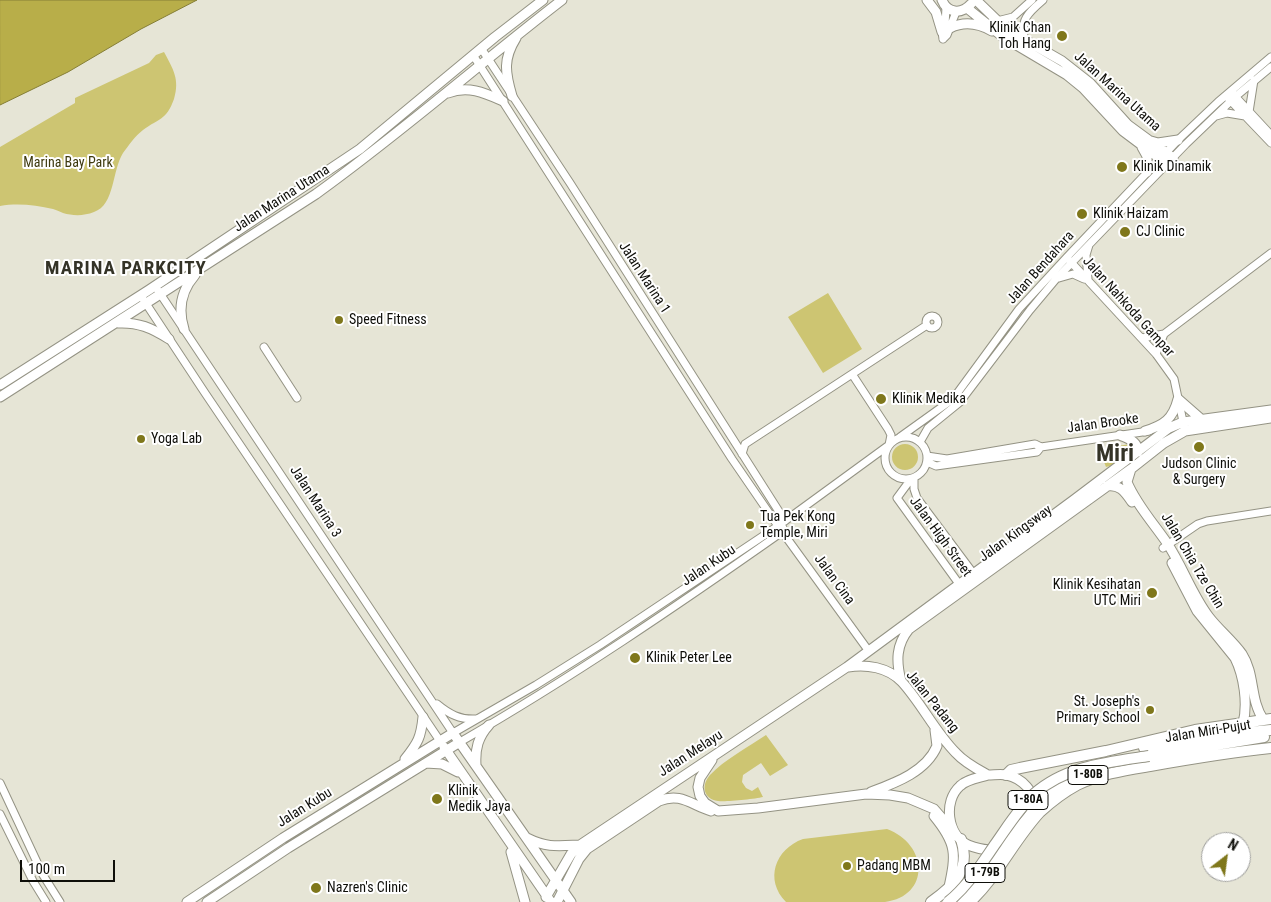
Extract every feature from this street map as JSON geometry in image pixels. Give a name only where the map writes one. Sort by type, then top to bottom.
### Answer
[{"type":"highway","points":[[1006,774],[1020,768],[1106,751],[1195,730],[1267,719]]},
{"type":"highway","points":[[1106,751],[1142,748],[1238,733],[1271,730]]},
{"type":"highway","name":"Jalan Miri-Pujut","points":[[1150,761],[1271,736]]},
{"type":"highway","name":"Jalan Miri-Pujut","points":[[1150,761],[1271,748]]},
{"type":"highway","name":"1-80B","points":[[1033,809],[1055,790],[1092,773],[1150,761]]},
{"type":"highway","name":"1-80B","points":[[970,902],[991,880],[1014,846],[1041,812],[1061,795],[1077,785],[1150,761]]},
{"type":"highway","name":"1-80A","points":[[948,902],[976,871],[1013,819],[1035,793],[1075,771],[1096,765],[1150,761]]},
{"type":"highway","points":[[930,902],[949,887],[962,870],[965,860],[957,836]]},
{"type":"highway","name":"1-79B","points":[[960,902],[1007,842]]},
{"type":"main road","name":"Jalan Marina Utama","points":[[0,385],[155,286],[360,149],[481,48],[543,0]]},
{"type":"main road","name":"Jalan Marina Utama","points":[[0,397],[316,194],[366,158],[562,0]]},
{"type":"main road","points":[[927,0],[946,30],[966,22],[986,28],[1003,37]]},
{"type":"main road","name":"Jalan Marina Utama","points":[[974,0],[1006,29],[1081,71],[1145,143]]},
{"type":"main road","points":[[942,2],[956,12],[967,8],[974,0]]},
{"type":"main road","name":"Jalan Marina Utama","points":[[967,8],[1003,37],[1066,75],[1083,88],[1115,124],[1145,143]]},
{"type":"main road","points":[[512,96],[505,74],[506,63],[511,46],[519,33]]},
{"type":"main road","points":[[444,95],[456,90],[474,90],[503,101]]},
{"type":"main road","points":[[1145,143],[1178,140]]},
{"type":"main road","points":[[1145,143],[1167,158]]},
{"type":"main road","points":[[1145,143],[1147,172]]},
{"type":"main road","points":[[184,329],[180,317],[182,298],[190,281],[204,266]]},
{"type":"main road","points":[[116,324],[143,325],[169,339]]},
{"type":"main road","points":[[1145,431],[1169,420],[1175,410],[1178,399],[1202,420]]},
{"type":"main road","points":[[1184,427],[1202,420],[1271,410]]},
{"type":"main road","points":[[1169,428],[1271,418]]},
{"type":"main road","name":"Jalan Kingsway","points":[[868,650],[1107,486],[1184,427]]},
{"type":"main road","name":"Jalan Kingsway","points":[[976,577],[1169,428]]},
{"type":"main road","points":[[1120,435],[1134,442],[1138,447],[1138,452]]},
{"type":"main road","name":"Jalan Chia Tze Chin","points":[[1131,469],[1127,478],[1129,486],[1166,546],[1197,611],[1246,663],[1255,705],[1267,719]]},
{"type":"main road","name":"Jalan Chia Tze Chin","points":[[1107,486],[1115,486],[1124,491],[1166,546]]},
{"type":"main road","name":"Jalan Kingsway","points":[[901,680],[897,655],[900,642],[905,634],[961,587]]},
{"type":"main road","name":"Jalan Melayu","points":[[547,900],[555,880],[571,854],[580,845],[847,667],[868,650]]},
{"type":"main road","name":"Jalan Chia Tze Chin","points":[[1233,650],[1242,680],[1246,710],[1243,723]]},
{"type":"main road","name":"Jalan Padang","points":[[847,667],[869,666],[888,672],[901,680],[957,754],[970,765],[988,775]]},
{"type":"main road","points":[[400,765],[421,736],[423,717]]},
{"type":"main road","points":[[476,766],[478,741],[489,725]]},
{"type":"main road","points":[[866,794],[909,775],[930,758],[937,746],[934,725]]},
{"type":"main road","points":[[453,733],[571,902]]},
{"type":"main road","name":"Jalan Kubu","points":[[186,902],[283,838],[453,733]]},
{"type":"main road","points":[[440,741],[547,900]]},
{"type":"main road","name":"Jalan Kubu","points":[[207,902],[288,848],[460,742]]},
{"type":"main road","points":[[716,754],[705,768],[698,787],[700,796],[705,803],[718,811],[758,808],[866,794],[890,795],[915,800],[934,809],[957,836],[966,844],[983,849],[992,849],[1007,842],[1033,809],[1033,798],[1028,787],[1006,774],[988,775],[968,780],[960,785],[950,803],[950,818],[957,836]]},
{"type":"main road","points":[[424,764],[442,764],[463,775]]},
{"type":"main road","name":"Jalan Melayu","points":[[558,902],[579,859],[587,849],[659,801],[675,797],[703,808],[718,811]]},
{"type":"main road","points":[[915,800],[935,817],[951,844],[954,858],[949,887]]},
{"type":"main road","points":[[525,837],[541,845],[552,847],[580,845]]},
{"type":"main road","points":[[509,843],[525,902]]},
{"type":"street","points":[[997,22],[1013,17],[1032,0]]},
{"type":"street","points":[[1025,40],[1022,30],[1024,23],[1030,12],[1043,0]]},
{"type":"street","points":[[942,2],[946,30]]},
{"type":"street","points":[[946,30],[956,12]]},
{"type":"street","name":"Jalan Marina 1","points":[[481,48],[570,183],[785,521]]},
{"type":"street","name":"Jalan Marina 1","points":[[473,55],[726,451],[780,529]]},
{"type":"street","points":[[1230,96],[1271,57]]},
{"type":"street","points":[[1230,96],[1271,67]]},
{"type":"street","points":[[1247,114],[1254,80]]},
{"type":"street","points":[[1230,96],[1271,143]]},
{"type":"street","name":"Jalan Bendahara","points":[[920,442],[928,428],[960,402],[1069,260],[1147,172],[1167,158],[1215,116],[1230,96]]},
{"type":"street","name":"Jalan Bendahara","points":[[900,437],[957,394],[1019,309],[1090,242],[1167,158],[1178,140],[1230,96]]},
{"type":"street","points":[[1215,116],[1228,113],[1247,114],[1271,135]]},
{"type":"street","points":[[1089,281],[1086,272],[1086,255],[1090,242]]},
{"type":"street","points":[[1142,338],[1164,334],[1271,252]]},
{"type":"street","name":"Jalan Nahkoda Gampar","points":[[1069,260],[1142,338],[1174,379],[1184,427]]},
{"type":"street","points":[[1056,279],[1072,274],[1089,281]]},
{"type":"street","name":"Jalan Marina 3","points":[[155,286],[453,733]]},
{"type":"street","points":[[141,295],[440,741]]},
{"type":"street","points":[[742,454],[745,444],[927,325]]},
{"type":"street","points":[[1156,354],[1164,334]]},
{"type":"street","points":[[264,347],[297,398]]},
{"type":"street","points":[[780,529],[785,521],[889,444],[900,437],[914,438],[920,442],[926,451],[927,459],[922,472],[912,478],[898,477],[889,471],[885,456],[889,444],[891,435],[852,374]]},
{"type":"street","name":"Jalan Brooke","points":[[927,459],[936,466],[1037,452],[1041,447],[1169,428]]},
{"type":"street","name":"Jalan High Street","points":[[912,478],[897,498],[961,587]]},
{"type":"street","name":"Jalan High Street","points":[[912,478],[917,498],[976,577]]},
{"type":"street","points":[[1166,546],[1198,524],[1271,510]]},
{"type":"street","name":"Jalan Cina","points":[[780,529],[868,650]]},
{"type":"street","name":"Jalan Kubu","points":[[453,733],[536,685],[780,529]]},
{"type":"street","name":"Jalan Kubu","points":[[460,742],[604,652],[780,529]]},
{"type":"street","points":[[428,697],[457,717],[465,720],[477,719]]},
{"type":"street","points":[[0,783],[43,875],[60,902]]},
{"type":"street","points":[[0,814],[32,881],[46,902]]},
{"type":"green space","name":"Marina Bay Park","points":[[164,52],[173,69],[176,80],[174,99],[165,115],[140,132],[123,153],[119,160],[110,195],[101,208],[94,212],[75,215],[33,206],[0,206],[0,147],[75,103],[75,98],[149,63],[156,55]]},
{"type":"green space","points":[[828,293],[862,349],[823,373],[788,317]]},
{"type":"green space","points":[[905,444],[914,448],[918,457],[914,466],[905,470],[896,466],[892,457],[896,448]]},
{"type":"green space","points":[[1130,444],[1133,451],[1113,465],[1106,467],[1099,449]]},
{"type":"green space","points":[[766,735],[788,765],[770,776],[761,763],[743,775],[742,782],[746,788],[752,791],[758,787],[763,797],[722,801],[709,798],[705,791],[705,783],[710,775],[729,759]]},
{"type":"green space","name":"Padang MBM","points":[[887,829],[901,836],[917,857],[919,869],[917,880],[910,890],[900,898],[885,902],[786,902],[779,893],[774,875],[776,866],[785,850],[793,844],[803,839]]},
{"type":"shaded area","points":[[0,0],[197,0],[141,29],[68,72],[0,105]]},
{"type":"place","name":"Klinik Chan Toh Hang","points":[[1062,36]]},
{"type":"place","name":"Klinik Dinamik","points":[[1122,167]]},
{"type":"place","name":"Klinik Haizam","points":[[1082,214]]},
{"type":"place","name":"CJ Clinic","points":[[1125,232]]},
{"type":"place","name":"Speed Fitness","points":[[339,320]]},
{"type":"place","name":"Klinik Medika","points":[[881,399]]},
{"type":"place","name":"Yoga Lab","points":[[141,439]]},
{"type":"place","name":"Judson Clinic & Surgery","points":[[1199,447]]},
{"type":"place","name":"Tua Pek Kong Temple, Miri","points":[[750,525]]},
{"type":"place","name":"Klinik Kesihatan UTC Miri","points":[[1152,593]]},
{"type":"place","name":"Klinik Peter Lee","points":[[635,658]]},
{"type":"place","name":"St. Joseph's Primary School","points":[[1150,710]]},
{"type":"place","name":"Klinik Medik Jaya","points":[[437,799]]},
{"type":"place","name":"Padang MBM","points":[[847,866]]},
{"type":"place","name":"Nazren's Clinic","points":[[316,888]]},
{"type":"district","name":"MARINA PARKCITY","points":[[126,269]]},
{"type":"district","name":"Miri","points":[[1115,455]]}]
